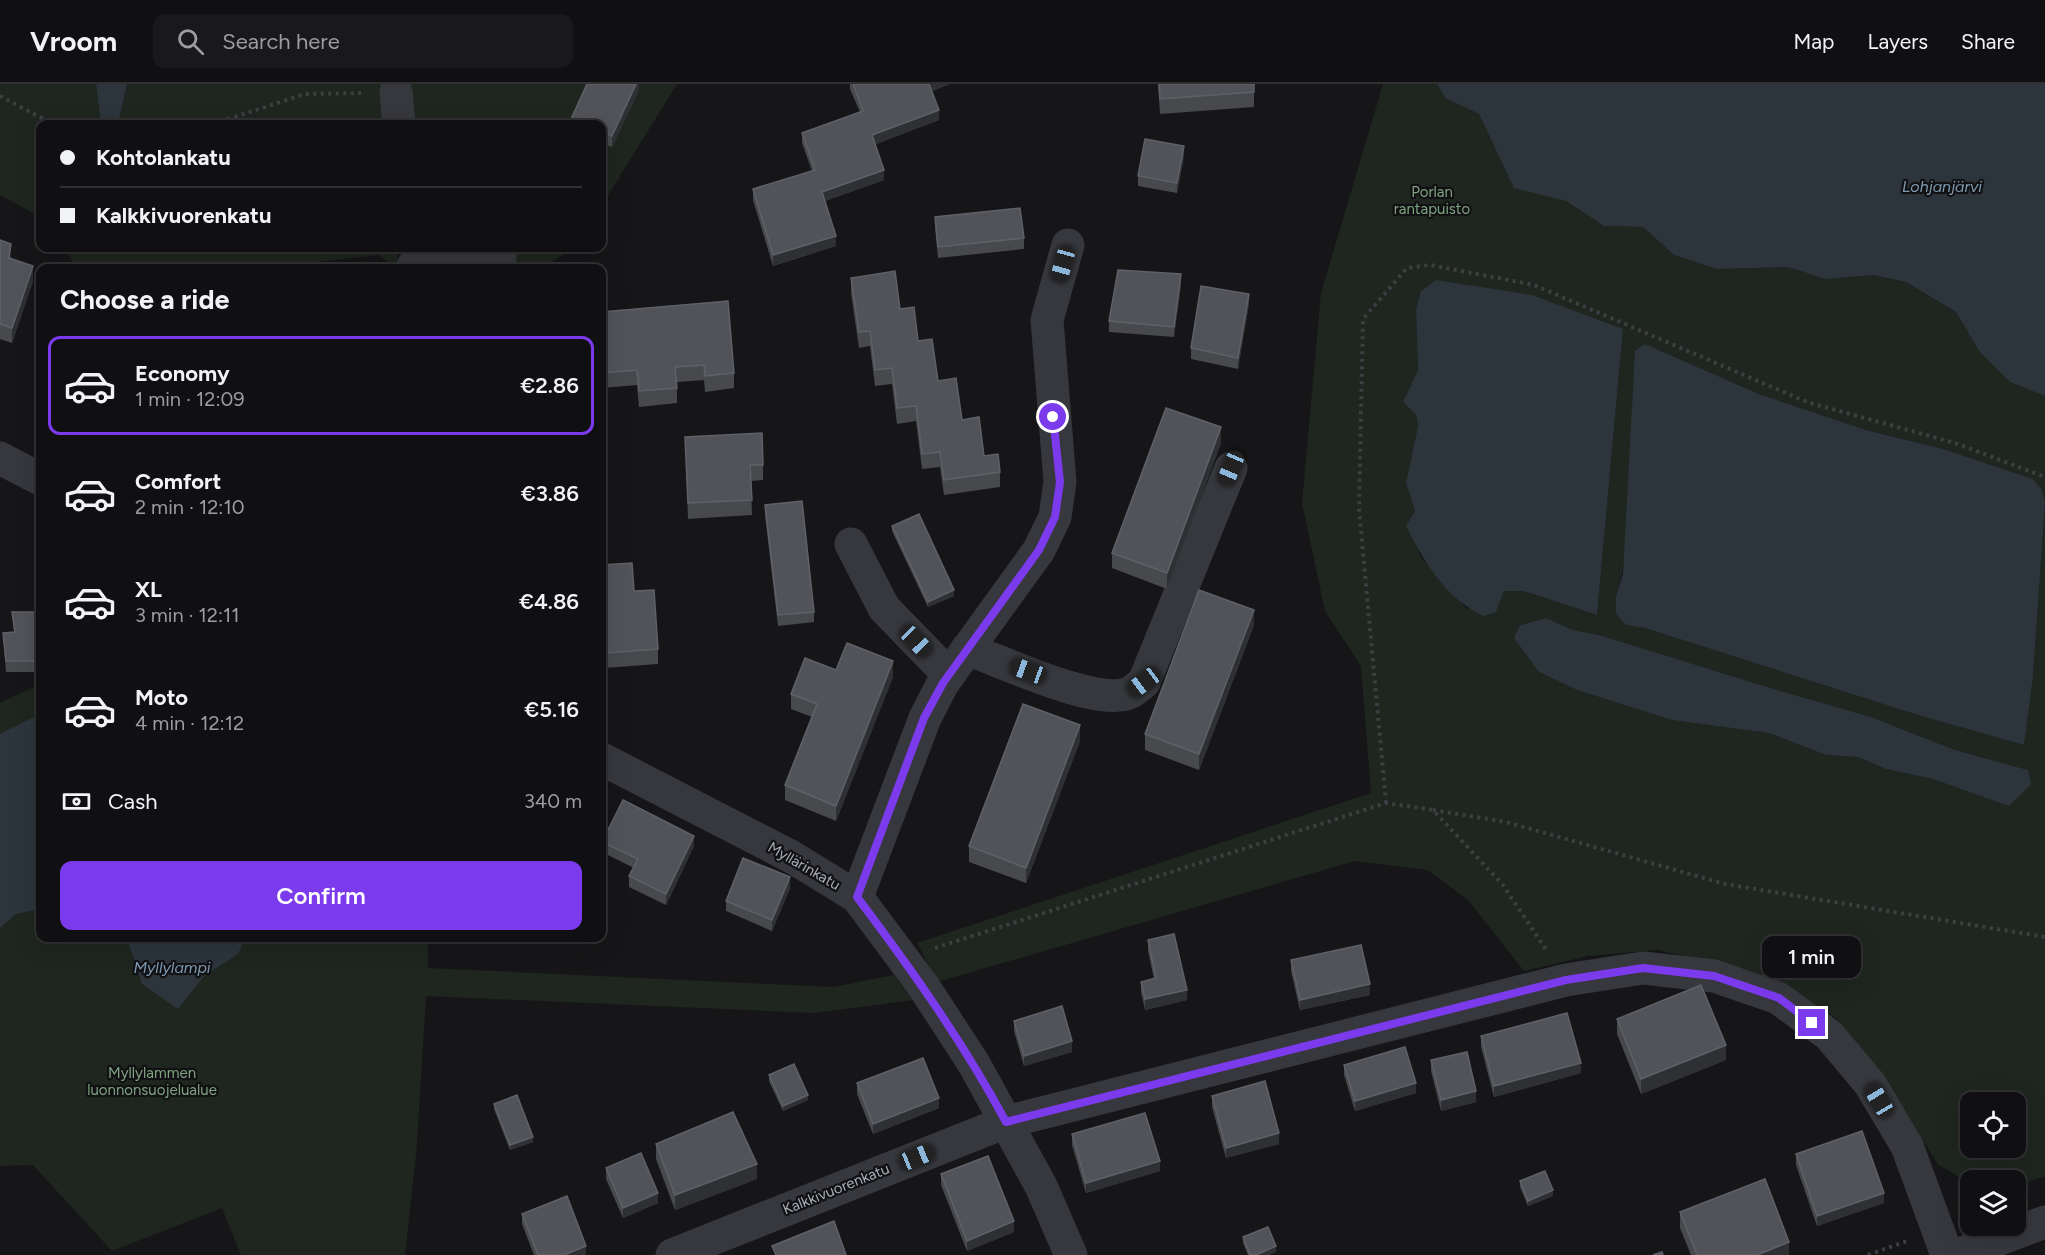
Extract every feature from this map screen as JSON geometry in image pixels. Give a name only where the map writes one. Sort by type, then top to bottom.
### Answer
[{"type":"street","points":[[396,92],[399,120]]},
{"type":"street","points":[[857,897],[924,718],[958,662],[1039,550],[1055,517],[1060,482],[1047,320],[1068,245]]},
{"type":"street","points":[[412,261],[500,258]]},
{"type":"street","points":[[0,458],[36,477]]},
{"type":"street","points":[[851,544],[884,608],[958,662],[1088,694],[1110,696],[1128,694],[1144,682],[1231,468]]},
{"type":"street","name":"Myllärinkatu","points":[[606,761],[792,857],[857,897],[903,959],[974,1064],[1041,1186],[1071,1255]]},
{"type":"street","name":"Kalkkivuorenkatu","points":[[672,1255],[1006,1122],[1566,980],[1643,968],[1714,976],[1779,998],[1828,1035],[1869,1084],[1907,1146],[1947,1255]]},
{"type":"street","points":[[1957,1255],[2045,1222]]},
{"type":"path","points":[[225,120],[305,94],[396,92]]},
{"type":"path","points":[[0,96],[45,120]]},
{"type":"path","points":[[1386,803],[1359,509],[1363,319],[1407,268],[1430,265],[1534,285],[1807,402],[1955,443],[2045,477]]},
{"type":"path","points":[[903,959],[1386,803],[1506,822],[1725,884],[2045,937]]},
{"type":"path","points":[[1433,810],[1503,885],[1566,980]]},
{"type":"green space","points":[[0,84],[96,84],[100,120],[36,120],[36,215],[0,195]]},
{"type":"green space","points":[[127,84],[383,84],[386,120],[119,120]]},
{"type":"green space","points":[[407,84],[677,84],[606,199],[606,120],[411,120]]},
{"type":"green space","name":"Porlan rantapuisto","points":[[1383,84],[1437,84],[1445,98],[1479,114],[1514,187],[1566,201],[1604,226],[1643,227],[1674,255],[1717,269],[1788,267],[1825,279],[1873,275],[1906,282],[1956,312],[1979,351],[2010,382],[2045,396],[2045,501],[2042,490],[2033,479],[1943,449],[1866,430],[1759,394],[1645,344],[1623,569],[1616,596],[1616,614],[1626,625],[1645,628],[1921,716],[2024,745],[2033,677],[2045,502],[2045,1176],[2026,1183],[2026,1170],[1960,1170],[1960,1178],[1938,1164],[1878,1070],[1837,1019],[1784,984],[1731,966],[1658,950],[1588,956],[1524,971],[1468,900],[1428,870],[1355,861],[937,982],[917,943],[1371,793],[1361,666],[1325,611],[1302,503],[1321,293]],"holes":[[[1416,310],[1623,329],[1597,615],[1522,591],[1504,590],[1496,612],[1466,608],[1421,557],[1407,526],[1415,511],[1406,483],[1418,426],[1416,415],[1403,402],[1418,370]],[[1546,618],[1573,630],[1599,635],[1871,717],[1955,750],[2028,770],[2009,805],[1933,779],[1886,769],[1858,757],[1826,755],[1769,733],[1672,720],[1577,690],[1539,672],[1520,625]]]},
{"type":"green space","points":[[67,252],[397,252],[398,264],[392,264],[378,255],[298,264],[74,264]]},
{"type":"green space","points":[[512,252],[567,252],[549,264],[514,264]]},
{"type":"green space","name":"Myllylammen luonnonsuojelualue","points":[[36,686],[36,942],[428,942],[428,968],[833,987],[894,975],[913,1000],[815,1013],[426,996],[417,1145],[405,1255],[241,1255],[222,1208],[112,1251],[33,1165],[0,1166],[0,703]]},
{"type":"water","points":[[96,84],[127,84],[119,120],[100,120]]},
{"type":"water","name":"Lohjanjärvi","points":[[1437,84],[2045,84],[2045,396],[2010,382],[1979,351],[1956,312],[1906,282],[1873,275],[1825,279],[1788,267],[1717,269],[1674,255],[1643,227],[1604,226],[1566,201],[1514,188],[1479,114],[1445,98]]},
{"type":"water","points":[[1436,280],[1532,295],[1623,329],[1597,615],[1523,591],[1504,591],[1496,612],[1484,616],[1459,601],[1448,590],[1420,553],[1406,526],[1415,511],[1406,483],[1418,426],[1416,415],[1403,402],[1418,370],[1416,310],[1421,291]]},
{"type":"water","points":[[1645,344],[1759,394],[1866,430],[1943,449],[2033,479],[2042,490],[2045,502],[2033,677],[2024,745],[1921,716],[1645,628],[1626,625],[1616,614],[1616,596],[1623,574],[1635,351]]},
{"type":"water","points":[[1546,618],[1573,630],[1599,635],[1871,717],[1955,750],[2028,770],[2031,784],[2009,806],[1933,779],[1886,769],[1858,757],[1826,755],[1769,733],[1672,720],[1577,690],[1539,672],[1514,638],[1520,625]]},
{"type":"water","points":[[36,716],[36,910],[16,914],[0,928],[0,734]]},
{"type":"water","name":"Myllylampi","points":[[128,942],[243,942],[238,954],[204,976],[178,1009],[142,984]]},
{"type":"building","points":[[587,84],[636,84],[612,136],[606,134],[606,120],[571,119]]},
{"type":"building","points":[[853,84],[929,84],[939,110],[872,135],[884,170],[822,192],[836,236],[773,255],[753,189],[815,170],[802,133],[863,111]]},
{"type":"building","points":[[1159,84],[1254,84],[1254,92],[1160,99]]},
{"type":"building","points":[[1145,139],[1184,146],[1177,183],[1138,176]]},
{"type":"building","points":[[1020,208],[1024,238],[938,247],[935,217]]},
{"type":"building","points":[[0,240],[11,244],[9,258],[33,266],[12,328],[0,324]]},
{"type":"building","points":[[1118,270],[1181,274],[1174,327],[1109,321]]},
{"type":"building","points":[[895,271],[900,309],[914,307],[918,341],[932,339],[938,381],[956,378],[962,420],[979,417],[984,456],[998,454],[1000,472],[944,480],[940,452],[922,454],[916,406],[897,408],[892,368],[875,370],[870,331],[859,332],[851,278]]},
{"type":"building","points":[[1201,286],[1249,294],[1238,358],[1191,348]]},
{"type":"building","points":[[728,301],[734,373],[705,376],[704,365],[675,367],[677,388],[639,391],[637,370],[606,373],[606,312]]},
{"type":"building","points":[[1166,408],[1221,427],[1167,573],[1112,553]]},
{"type":"building","points":[[762,433],[763,465],[750,465],[752,500],[688,503],[685,437]]},
{"type":"building","points":[[802,501],[814,612],[778,615],[765,505]]},
{"type":"building","points":[[919,514],[954,590],[928,602],[892,526]]},
{"type":"building","points":[[632,563],[634,591],[654,590],[658,649],[606,653],[606,565]]},
{"type":"building","points":[[1199,590],[1254,610],[1199,754],[1145,734]]},
{"type":"building","points":[[12,612],[36,612],[36,661],[6,661],[3,633],[15,632]]},
{"type":"building","points":[[847,643],[893,661],[836,806],[785,785],[817,704],[791,694],[805,658],[836,670]]},
{"type":"building","points":[[1023,704],[1080,725],[1026,868],[969,846]]},
{"type":"building","points":[[623,800],[694,836],[666,894],[629,876],[638,859],[606,844],[606,834]]},
{"type":"building","points":[[743,858],[790,877],[772,920],[726,901]]},
{"type":"building","points":[[1174,934],[1187,990],[1145,999],[1141,982],[1156,978],[1148,940]]},
{"type":"building","points":[[1361,945],[1370,984],[1300,1000],[1291,960]]},
{"type":"building","points":[[1701,985],[1726,1045],[1641,1079],[1617,1019]]},
{"type":"building","points":[[1062,1006],[1072,1041],[1024,1056],[1014,1021]]},
{"type":"building","points":[[1567,1013],[1581,1063],[1494,1086],[1481,1036]]},
{"type":"building","points":[[1405,1047],[1416,1083],[1355,1101],[1344,1065]]},
{"type":"building","points":[[1467,1052],[1476,1091],[1441,1100],[1431,1060]]},
{"type":"building","points":[[923,1058],[939,1098],[873,1124],[857,1083]]},
{"type":"building","points":[[794,1064],[808,1095],[783,1106],[769,1075]]},
{"type":"building","points":[[1265,1081],[1279,1133],[1226,1148],[1212,1096]]},
{"type":"building","points":[[517,1095],[533,1137],[510,1145],[494,1104]]},
{"type":"building","points":[[733,1112],[757,1164],[675,1195],[656,1144]]},
{"type":"building","points":[[1145,1113],[1160,1161],[1086,1183],[1072,1134]]},
{"type":"building","points":[[1862,1131],[1884,1193],[1817,1216],[1796,1154]]},
{"type":"building","points":[[641,1153],[658,1193],[623,1208],[606,1168]]},
{"type":"building","points":[[988,1156],[1014,1221],[967,1241],[941,1174]]},
{"type":"building","points":[[1545,1171],[1553,1190],[1528,1201],[1520,1181]]},
{"type":"building","points":[[1765,1179],[1789,1242],[1757,1255],[1697,1255],[1680,1212]]},
{"type":"building","points":[[567,1196],[586,1246],[564,1255],[538,1255],[522,1214]]},
{"type":"building","points":[[834,1221],[846,1255],[776,1255],[772,1246]]},
{"type":"building","points":[[1268,1227],[1276,1246],[1256,1255],[1250,1255],[1243,1237]]},
{"type":"route","points":[[1053,417],[1060,482],[1055,517],[1039,550],[943,683],[924,718],[857,897],[924,987],[974,1064],[1006,1122],[1566,980],[1643,968],[1714,976],[1779,998],[1812,1023]]}]
